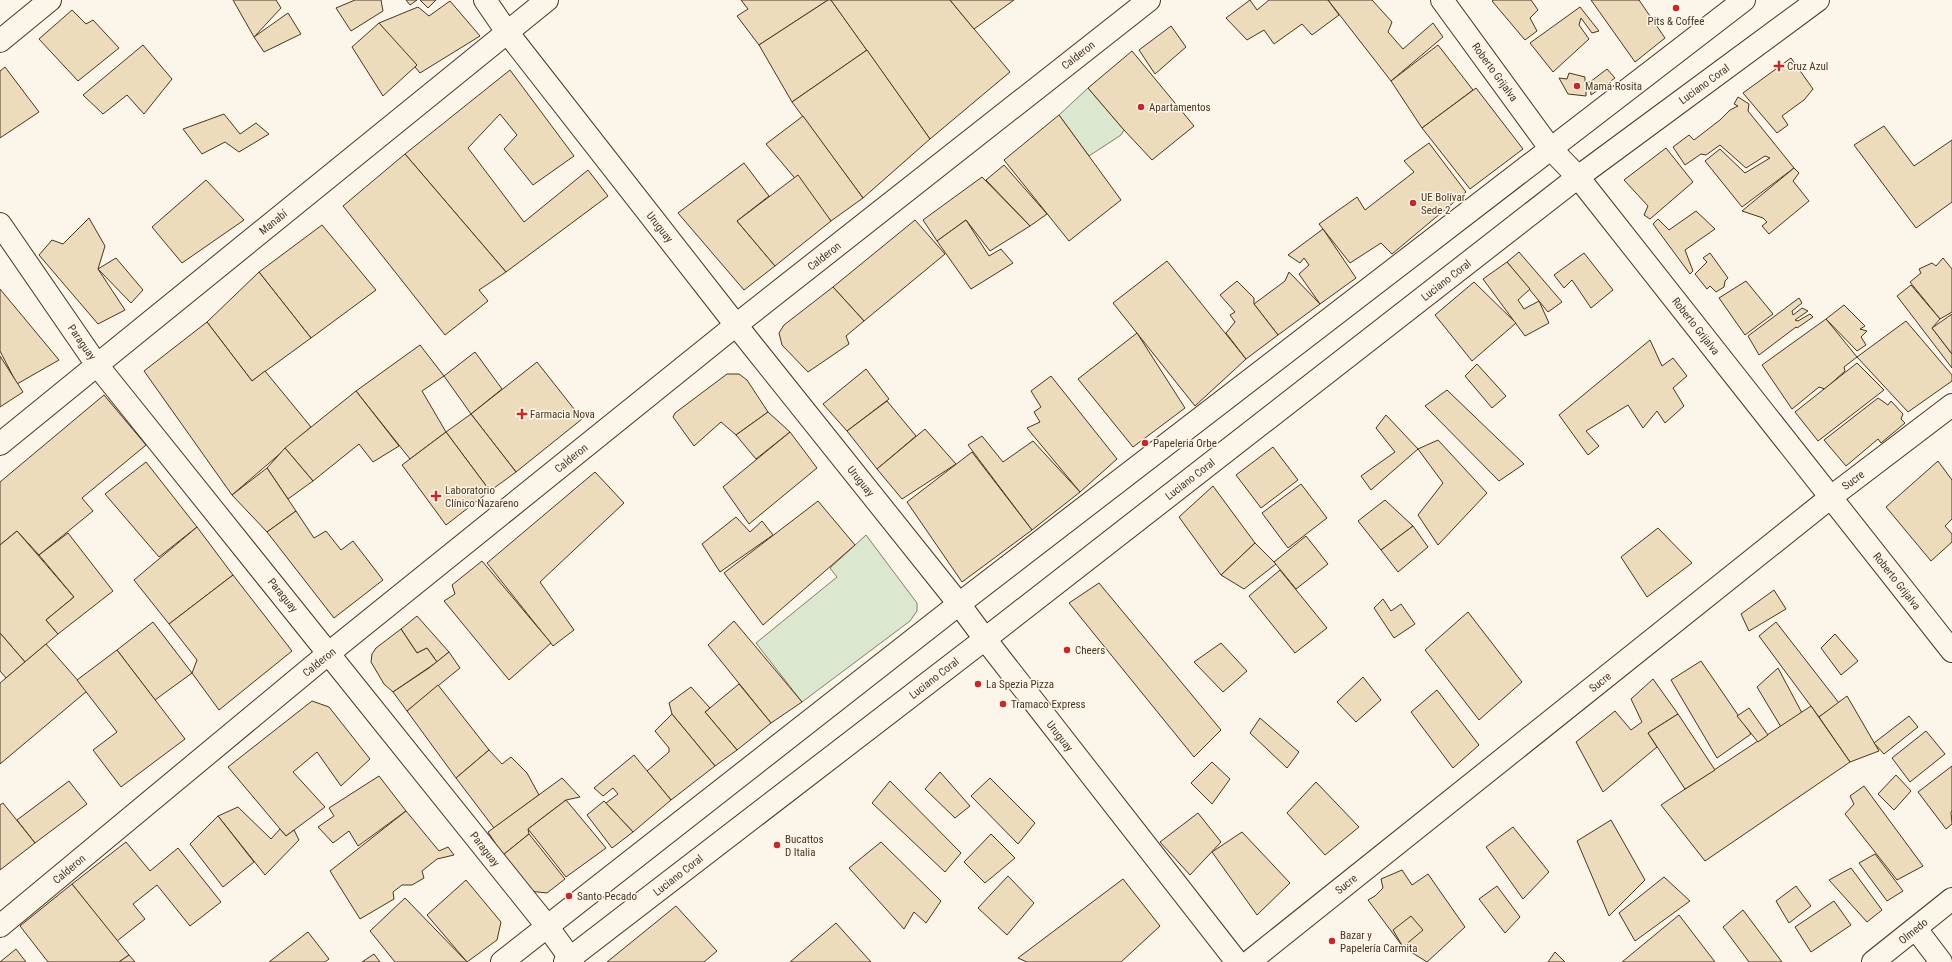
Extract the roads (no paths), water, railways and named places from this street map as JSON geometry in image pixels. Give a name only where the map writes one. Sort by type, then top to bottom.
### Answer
[{"type":"street","points":[[0,41],[50,0]]},
{"type":"street","name":"Uruguay","points":[[485,0],[507,32],[736,325],[959,604],[984,639],[1237,962]]},
{"type":"street","name":"Manabí","points":[[0,444],[547,0]]},
{"type":"street","name":"Calderon","points":[[0,926],[329,653],[736,325],[1149,0]]},
{"type":"street","name":"Roberto Grijalva","points":[[1442,0],[1550,148],[1578,177],[1952,651]]},
{"type":"street","points":[[502,962],[959,604],[1744,0]]},
{"type":"street","name":"Luciano Coral","points":[[569,961],[1578,177],[1818,0]]},
{"type":"street","name":"Paraguay","points":[[0,224],[97,365],[547,926],[569,961]]},
{"type":"street","name":"Sucre","points":[[1249,962],[1831,498],[1952,405]]},
{"type":"street","name":"Olmedo","points":[[1873,962],[1952,899]]},
{"type":"street","points":[[1916,929],[1941,962]]},
{"type":"place","name":"Pits & Coffee","points":[[1676,8]]},
{"type":"place","name":"Cruz Azul","points":[[1779,66]]},
{"type":"place","name":"Mamá Rosita","points":[[1577,86]]},
{"type":"place","name":"Apartamentos","points":[[1141,107]]},
{"type":"place","name":"UE Bolívar Sede 2","points":[[1413,203]]},
{"type":"place","name":"Farmacia Nova","points":[[522,414]]},
{"type":"place","name":"Papeleria Orbe","points":[[1145,443]]},
{"type":"place","name":"Laboratorio Clínico Nazareno","points":[[436,496]]},
{"type":"place","name":"Cheers","points":[[1067,650]]},
{"type":"place","name":"La Spezia Pizza","points":[[978,684]]},
{"type":"place","name":"Tramaco Express","points":[[1003,704]]},
{"type":"place","name":"Bucattos D Italia","points":[[777,845]]},
{"type":"place","name":"Santo Pecado","points":[[569,896]]},
{"type":"place","name":"Bazar y Papelería Carmita","points":[[1332,941]]}]
